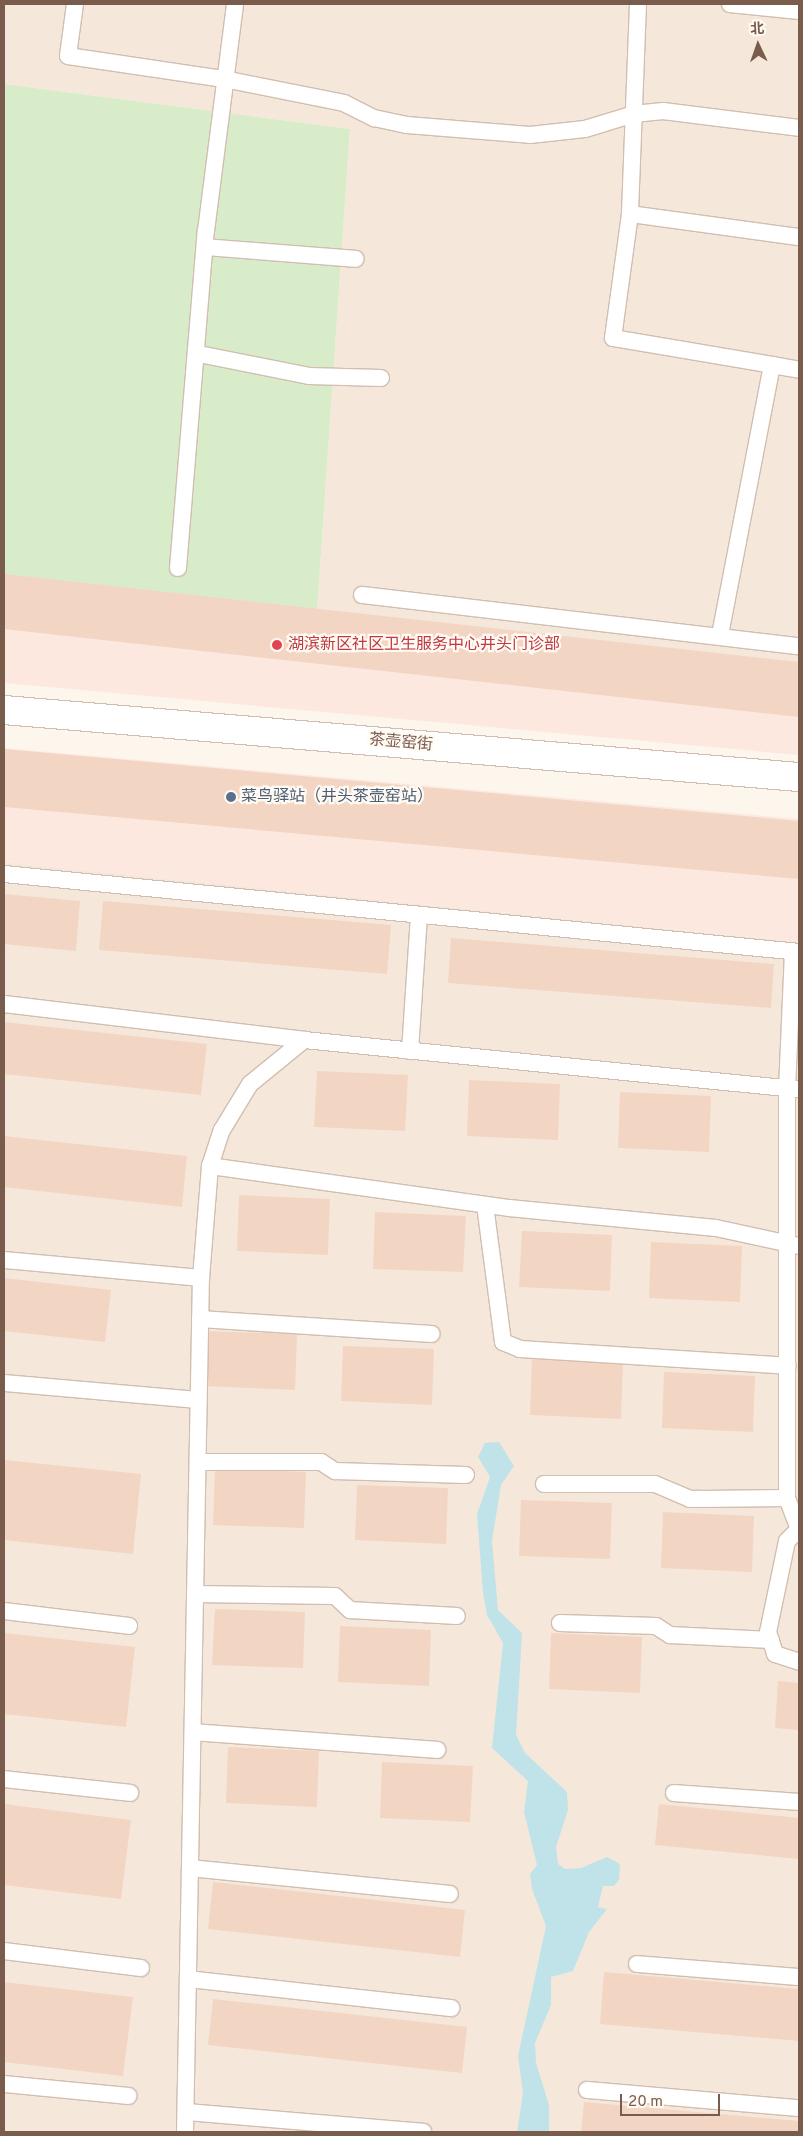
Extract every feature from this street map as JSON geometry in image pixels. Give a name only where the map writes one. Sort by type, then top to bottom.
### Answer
[{"type":"street","name":"茶壶窑街","points":[[4,710],[799,777]]},
{"type":"lane","points":[[75,4],[68,56],[224,79],[344,103],[374,118],[455,131],[530,134],[585,129],[634,114],[663,111],[799,128]]},
{"type":"lane","points":[[178,568],[198,354],[205,246],[224,79],[235,4]]},
{"type":"lane","points":[[638,4],[630,214],[613,338],[799,370]]},
{"type":"lane","points":[[730,4],[799,11]]},
{"type":"lane","points":[[630,214],[799,237]]},
{"type":"lane","points":[[205,246],[356,259]]},
{"type":"lane","points":[[198,354],[309,376],[381,378]]},
{"type":"lane","points":[[720,636],[772,366]]},
{"type":"lane","points":[[362,595],[799,646]]},
{"type":"lane","points":[[4,874],[796,952],[793,1089],[793,1245],[787,1366],[793,1397],[787,1498],[799,1529],[787,1541],[768,1632],[775,1654],[799,1662]]},
{"type":"lane","points":[[410,1051],[419,915]]},
{"type":"lane","points":[[4,1004],[304,1040],[793,1089]]},
{"type":"lane","points":[[185,2132],[201,1278],[210,1166],[222,1130],[250,1084],[304,1040]]},
{"type":"lane","points":[[210,1166],[485,1205],[716,1228],[793,1245]]},
{"type":"lane","points":[[485,1205],[504,1342],[520,1349],[787,1366]]},
{"type":"lane","points":[[4,1260],[201,1278]]},
{"type":"lane","points":[[200,1319],[432,1334]]},
{"type":"lane","points":[[4,1383],[198,1400]]},
{"type":"lane","points":[[198,1462],[321,1462],[335,1471],[466,1475]]},
{"type":"lane","points":[[544,1484],[655,1484],[690,1499],[787,1498]]},
{"type":"lane","points":[[195,1594],[336,1596],[350,1610],[457,1616]]},
{"type":"lane","points":[[4,1611],[130,1626]]},
{"type":"lane","points":[[560,1622],[656,1626],[670,1635],[771,1640]]},
{"type":"lane","points":[[192,1732],[437,1750]]},
{"type":"lane","points":[[4,1779],[130,1793]]},
{"type":"lane","points":[[674,1793],[799,1802]]},
{"type":"lane","points":[[190,1868],[450,1894]]},
{"type":"lane","points":[[4,1950],[141,1968]]},
{"type":"lane","points":[[637,1964],[799,1977]]},
{"type":"lane","points":[[188,1979],[451,2008]]},
{"type":"lane","points":[[4,2084],[128,2096]]},
{"type":"lane","points":[[587,2090],[799,2108]]},
{"type":"lane","points":[[186,2112],[423,2132]]},
{"type":"shaded area","points":[[4,4],[799,4],[799,677],[316,626],[350,129],[4,84]]},
{"type":"shaded area","points":[[4,594],[799,677],[799,755],[4,683]]},
{"type":"shaded area","points":[[4,748],[799,819],[799,942],[4,862]]},
{"type":"shaded area","points":[[4,862],[799,942],[799,2132],[4,2132]]},
{"type":"green space","points":[[4,84],[350,129],[316,626],[4,594]]},
{"type":"water","points":[[499,1442],[514,1466],[501,1485],[492,1541],[498,1610],[522,1633],[516,1735],[525,1753],[567,1792],[568,1810],[556,1847],[558,1864],[565,1869],[581,1868],[607,1857],[620,1864],[619,1880],[614,1886],[603,1886],[598,1907],[607,1909],[589,1932],[573,1971],[551,1977],[551,2005],[535,2043],[536,2063],[549,2105],[549,2132],[517,2132],[523,2093],[518,2056],[546,1926],[532,1889],[530,1874],[537,1865],[524,1812],[528,1781],[492,1748],[503,1643],[487,1615],[483,1593],[477,1514],[490,1477],[478,1457],[485,1443]]},
{"type":"building","points":[[4,574],[799,662],[799,717],[4,629]]},
{"type":"building","points":[[4,749],[799,821],[799,879],[4,807]]},
{"type":"building","points":[[4,894],[80,901],[76,951],[4,944]]},
{"type":"building","points":[[103,901],[391,925],[387,974],[99,950]]},
{"type":"building","points":[[451,938],[774,964],[771,1008],[448,983]]},
{"type":"building","points":[[4,1022],[207,1044],[201,1095],[4,1074]]},
{"type":"building","points":[[317,1071],[408,1075],[405,1131],[314,1127]]},
{"type":"building","points":[[469,1080],[560,1084],[558,1140],[467,1136]]},
{"type":"building","points":[[620,1092],[711,1096],[709,1152],[618,1148]]},
{"type":"building","points":[[4,1136],[187,1156],[182,1207],[4,1187]]},
{"type":"building","points":[[239,1195],[330,1199],[328,1255],[237,1251]]},
{"type":"building","points":[[375,1212],[466,1216],[463,1272],[373,1269]]},
{"type":"building","points":[[522,1231],[612,1235],[610,1291],[519,1287]]},
{"type":"building","points":[[651,1242],[742,1246],[740,1302],[649,1298]]},
{"type":"building","points":[[4,1278],[111,1290],[105,1342],[4,1331]]},
{"type":"building","points":[[206,1331],[297,1334],[295,1390],[204,1386]]},
{"type":"building","points":[[343,1346],[434,1349],[432,1405],[341,1401]]},
{"type":"building","points":[[532,1359],[623,1363],[621,1419],[530,1415]]},
{"type":"building","points":[[664,1372],[755,1376],[753,1432],[662,1428]]},
{"type":"building","points":[[4,1460],[141,1474],[133,1554],[4,1540]]},
{"type":"building","points":[[215,1468],[306,1472],[304,1528],[213,1525]]},
{"type":"building","points":[[357,1485],[448,1488],[446,1544],[355,1540]]},
{"type":"building","points":[[521,1500],[612,1503],[610,1559],[519,1556]]},
{"type":"building","points":[[663,1512],[754,1516],[752,1572],[661,1568]]},
{"type":"building","points":[[215,1609],[305,1612],[303,1668],[212,1665]]},
{"type":"building","points":[[340,1626],[431,1630],[429,1686],[338,1682]]},
{"type":"building","points":[[4,1633],[135,1647],[126,1727],[4,1714]]},
{"type":"building","points":[[551,1633],[642,1637],[640,1693],[549,1689]]},
{"type":"building","points":[[778,1681],[799,1683],[799,1730],[775,1728]]},
{"type":"building","points":[[228,1747],[319,1751],[317,1807],[226,1803]]},
{"type":"building","points":[[382,1762],[473,1766],[470,1822],[380,1818]]},
{"type":"building","points":[[4,1804],[131,1820],[121,1899],[4,1885]]},
{"type":"building","points":[[659,1804],[799,1818],[799,1859],[655,1845]]},
{"type":"building","points":[[213,1882],[465,1910],[460,1957],[208,1929]]},
{"type":"building","points":[[604,1972],[799,1989],[799,2041],[600,2024]]},
{"type":"building","points":[[4,1982],[133,1997],[123,2076],[4,2062]]},
{"type":"building","points":[[213,1999],[467,2027],[462,2073],[208,2045]]},
{"type":"building","points":[[584,2102],[799,2121],[799,2132],[581,2132]]},
{"type":"place","name":"湖滨新区社区卫生服务中心井头门诊部","points":[[277,645]]},
{"type":"place","name":"菜鸟驿站（井头茶壶窑站）","points":[[231,797]]}]
